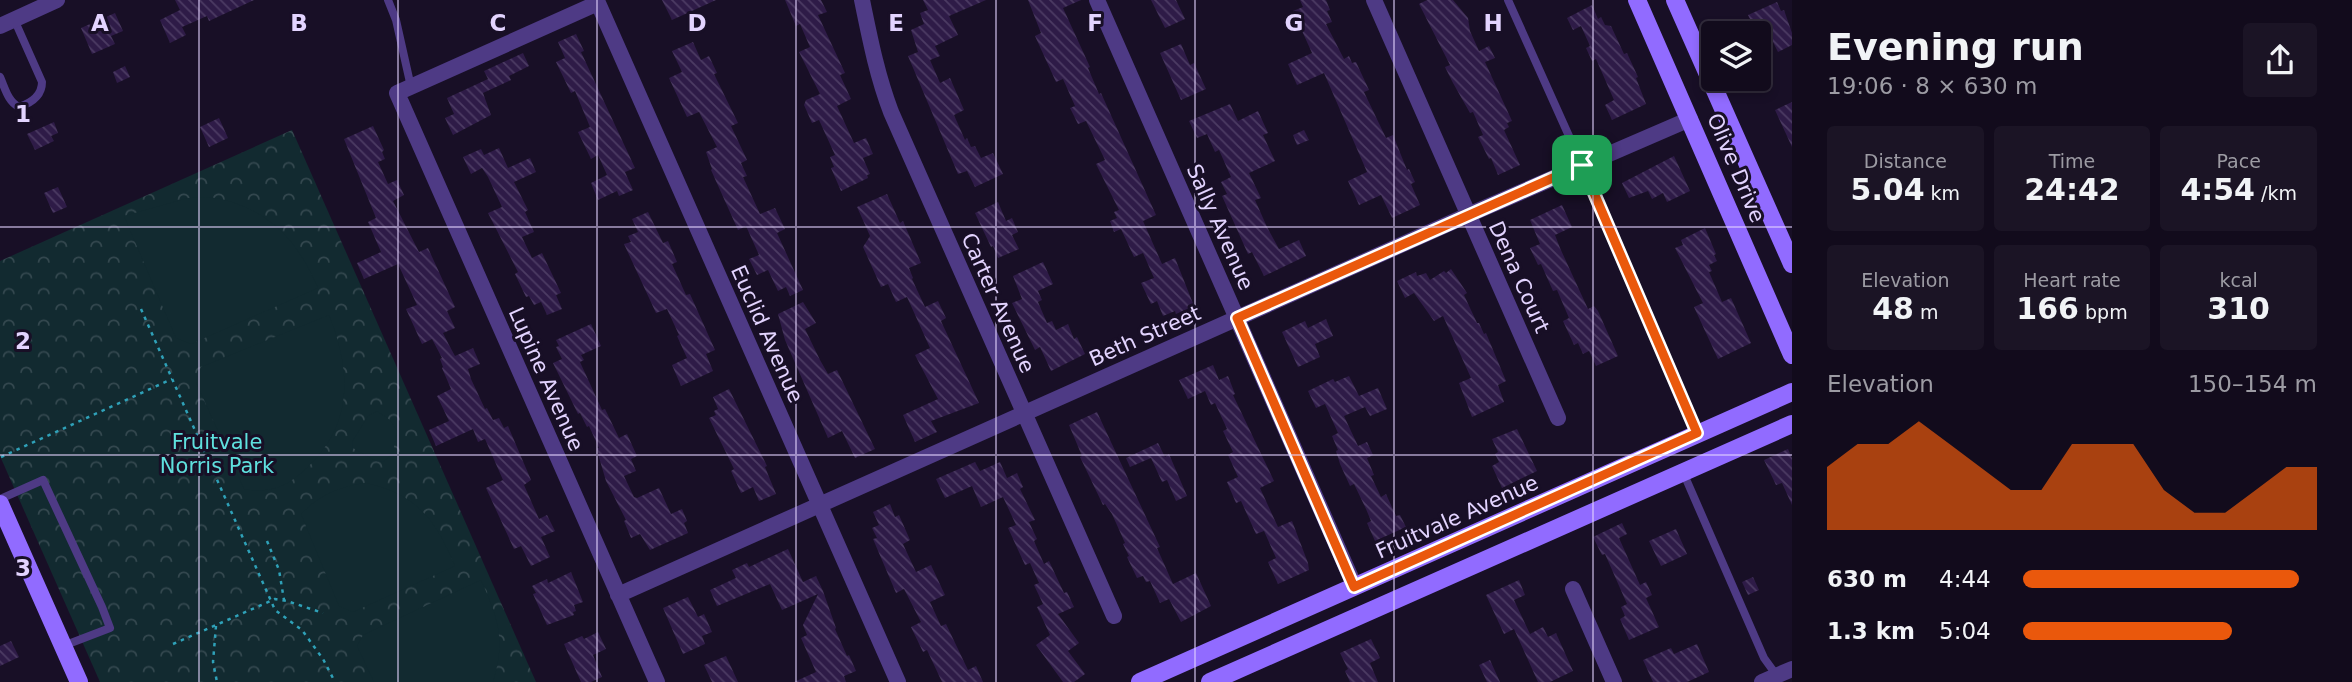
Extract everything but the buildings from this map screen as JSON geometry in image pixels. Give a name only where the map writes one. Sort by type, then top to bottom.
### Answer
[{"type":"main road","name":"Olive Drive","points":[[1637,0],[1792,355]]},
{"type":"main road","name":"Olive Drive","points":[[1675,0],[1792,264]]},
{"type":"main road","name":"Fruitvale Avenue","points":[[1140,682],[1792,392]]},
{"type":"main road","points":[[1210,682],[1792,424]]},
{"type":"main road","points":[[0,502],[79,682]]},
{"type":"street","points":[[7,22],[57,0]]},
{"type":"street","name":"Carter Avenue","points":[[862,0],[870,45],[891,112],[1114,616]]},
{"type":"street","name":"Sally Avenue","points":[[1097,0],[1354,587]]},
{"type":"street","name":"Dena Court","points":[[1374,0],[1558,418]]},
{"type":"street","name":"Euclid Avenue","points":[[404,90],[598,3],[898,682]]},
{"type":"street","name":"Lupine Avenue","points":[[404,90],[657,682]]},
{"type":"street","name":"Beth Street","points":[[618,595],[1468,215],[1690,119]]},
{"type":"street","points":[[1573,589],[1614,682]]},
{"type":"lane","points":[[388,0],[396,20],[404,90]]},
{"type":"lane","points":[[1508,0],[1697,433]]},
{"type":"lane","points":[[0,77],[9,99],[19,107],[31,102],[42,89],[42,82],[7,22]]},
{"type":"lane","points":[[1683,471],[1764,658],[1778,677]]},
{"type":"lane","points":[[0,502],[43,480],[102,607],[110,628],[63,646]]},
{"type":"path","points":[[141,309],[270,600],[278,613],[302,630],[312,642],[335,682]]},
{"type":"path","points":[[1,457],[172,379]]},
{"type":"path","points":[[267,541],[279,570],[284,600]]},
{"type":"path","points":[[173,644],[270,600],[284,600],[323,613]]},
{"type":"path","points":[[217,624],[214,652],[217,682]]},
{"type":"green space","name":"Fruitvale Norris Park","points":[[292,130],[536,682],[100,682],[0,456],[0,261]]},
{"type":"green space","points":[[209,197],[246,208],[276,227],[300,254],[318,288],[191,344],[176,338],[124,216],[188,198]]},
{"type":"green space","points":[[329,315],[344,376],[344,396],[333,433],[322,451],[293,480],[270,489],[244,489],[196,382],[201,367]]},
{"type":"green space","points":[[377,411],[390,420],[397,431],[393,452],[384,462],[376,461],[353,448],[352,442],[368,416]]},
{"type":"green space","points":[[365,483],[398,494],[422,511],[440,535],[455,566],[353,612],[339,606],[301,514],[330,493]]},
{"type":"green space","points":[[481,580],[498,630],[499,654],[493,682],[374,682],[357,646],[363,635]]},
{"type":"route","points":[[1582,165],[1697,433],[1354,587],[1237,318],[1582,165]]}]
